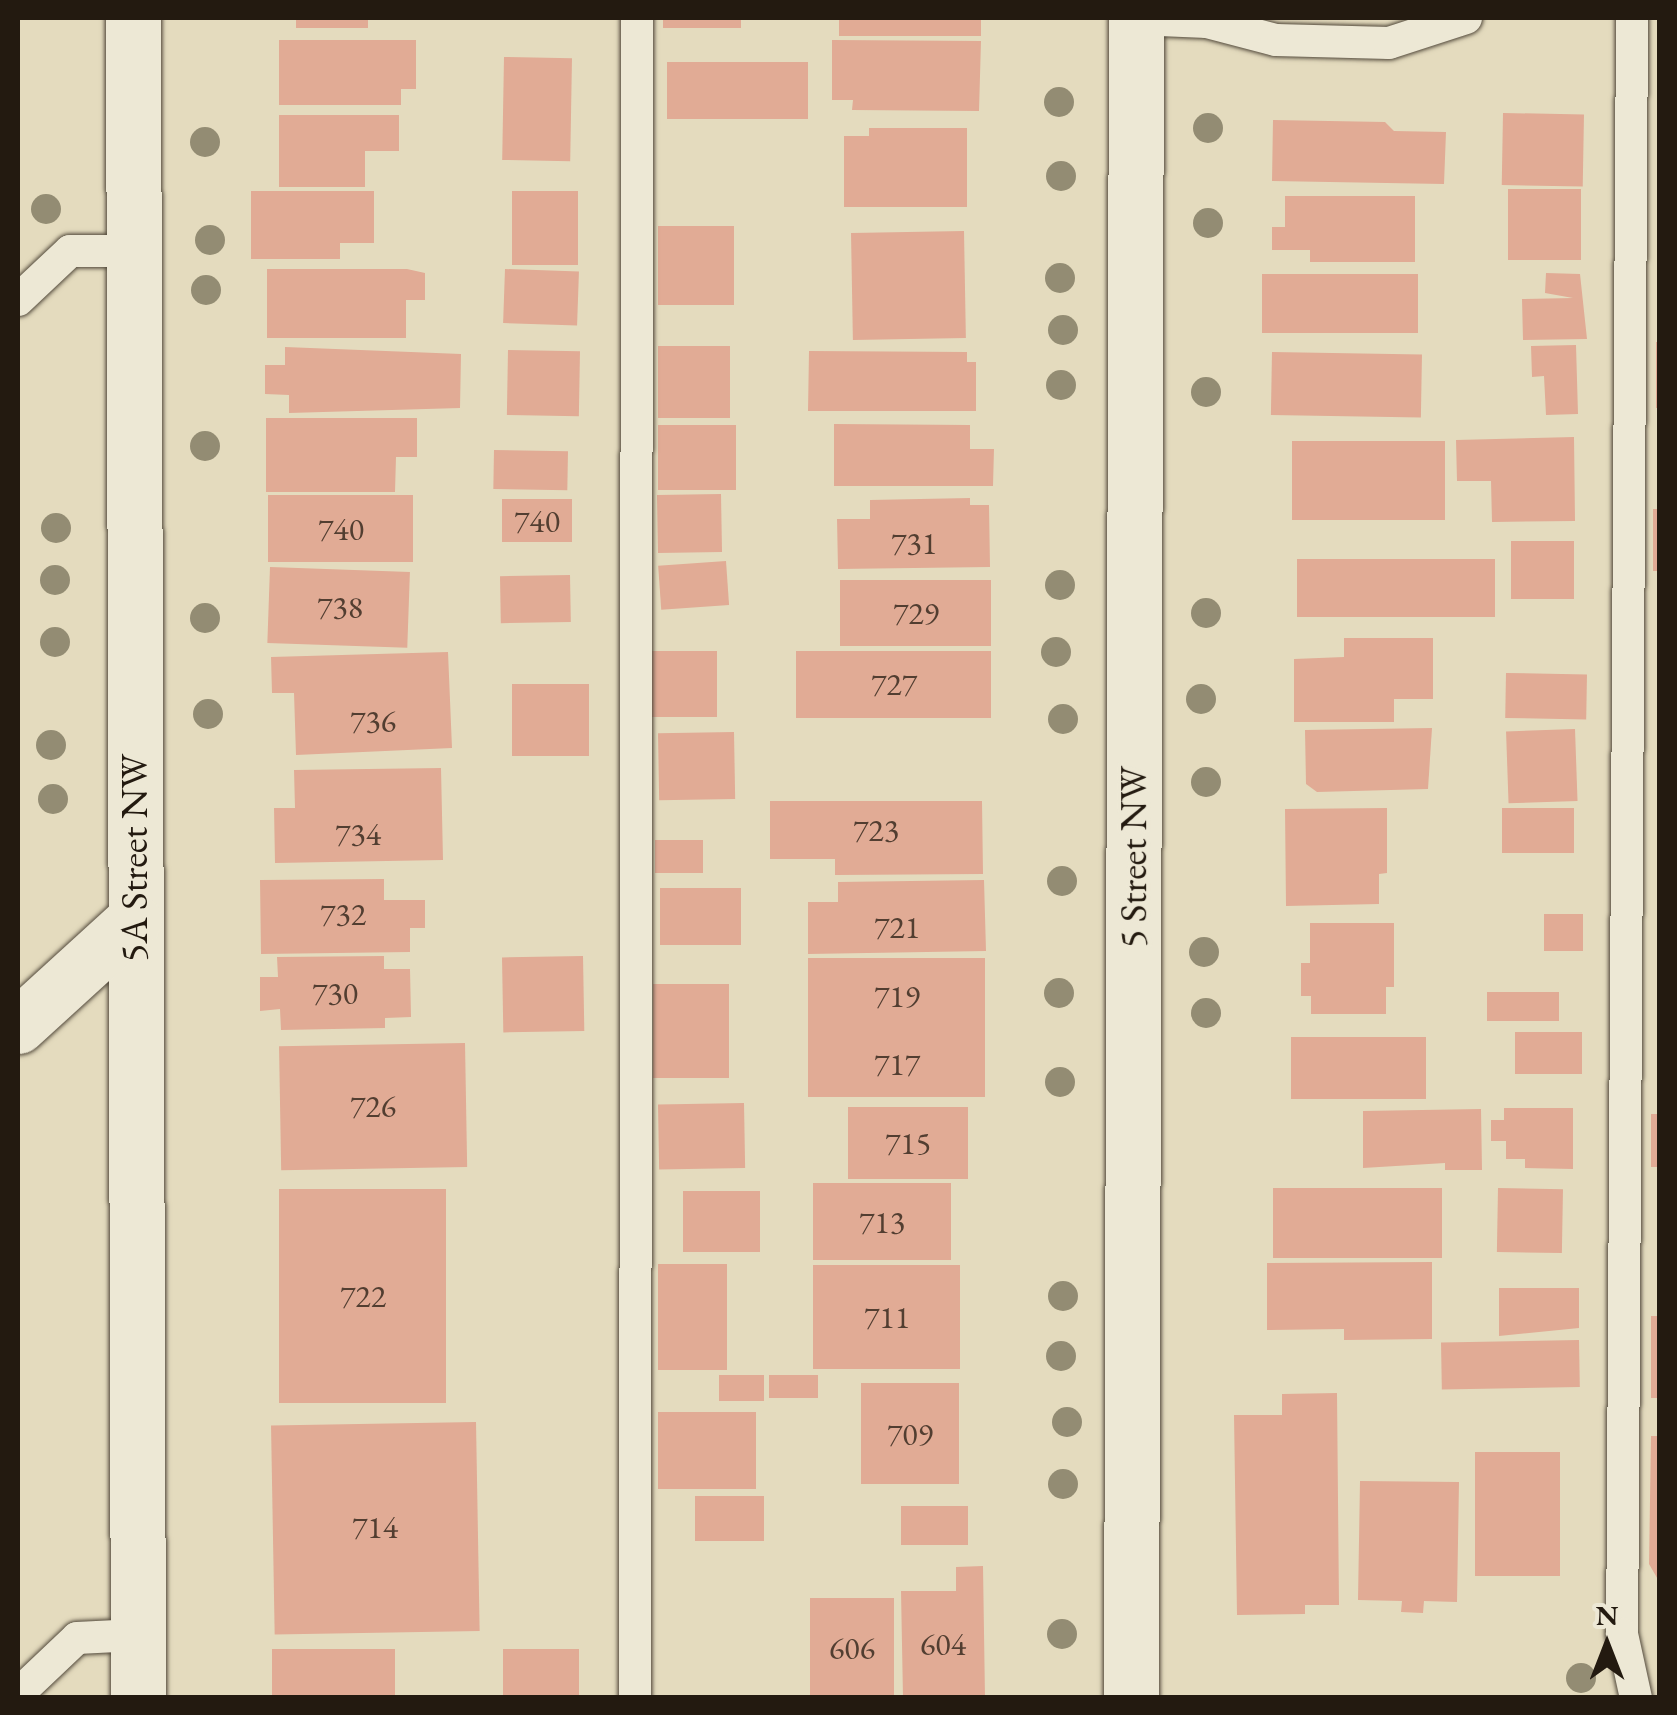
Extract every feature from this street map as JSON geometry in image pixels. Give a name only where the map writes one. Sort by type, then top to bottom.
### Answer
[{"type":"street","name":"5A Street NW","points":[[132,18],[138,1698]]},
{"type":"street","name":"5 Street NW","points":[[1131,1698],[1136,18]]},
{"type":"street","points":[[18,1026],[134,920]]},
{"type":"lane","points":[[635,1698],[637,18]]},
{"type":"lane","points":[[1136,18],[1207,22],[1276,40],[1389,43],[1466,18]]},
{"type":"lane","points":[[1632,18],[1622,1634],[1636,1698]]},
{"type":"lane","points":[[18,300],[70,251],[133,251]]},
{"type":"lane","points":[[18,1694],[77,1638],[137,1635]]},
{"type":"building","points":[[296,18],[368,18],[368,28],[296,28]]},
{"type":"building","points":[[663,18],[741,18],[741,28],[663,28]]},
{"type":"building","points":[[839,18],[981,18],[981,36],[839,36]]},
{"type":"building","points":[[279,40],[416,40],[416,89],[401,89],[401,105],[279,105]]},
{"type":"building","points":[[832,40],[981,41],[979,111],[852,110],[853,100],[832,100]]},
{"type":"building","points":[[504,57],[572,58],[570,161],[502,160]]},
{"type":"building","points":[[667,62],[808,62],[808,119],[667,119]]},
{"type":"building","points":[[1503,113],[1584,114],[1583,186],[1502,185]]},
{"type":"building","points":[[279,115],[399,115],[399,151],[365,151],[365,187],[279,187]]},
{"type":"building","points":[[1273,120],[1385,122],[1394,131],[1446,132],[1444,184],[1272,181]]},
{"type":"building","points":[[869,128],[967,128],[967,207],[844,207],[844,136],[869,136]]},
{"type":"building","points":[[1508,189],[1581,189],[1581,260],[1508,260]]},
{"type":"building","points":[[251,191],[374,191],[374,243],[340,243],[340,259],[251,259]]},
{"type":"building","points":[[512,191],[578,191],[578,265],[512,265]]},
{"type":"building","points":[[1285,196],[1415,196],[1415,262],[1310,262],[1310,250],[1272,250],[1272,227],[1285,227]]},
{"type":"building","points":[[658,226],[734,226],[734,305],[658,305]]},
{"type":"building","points":[[964,231],[966,338],[853,340],[851,233]]},
{"type":"building","points":[[267,269],[407,269],[425,273],[425,300],[406,300],[406,338],[267,338]]},
{"type":"building","points":[[505,269],[579,272],[577,326],[503,323]]},
{"type":"building","points":[[1546,273],[1580,274],[1587,339],[1523,340],[1522,299],[1573,298],[1545,293]]},
{"type":"building","points":[[1262,274],[1418,274],[1418,333],[1262,333]]},
{"type":"building","points":[[1656,342],[1660,342],[1660,408],[1656,408]]},
{"type":"building","points":[[1576,345],[1578,414],[1546,415],[1544,376],[1532,377],[1531,346]]},
{"type":"building","points":[[658,346],[730,346],[730,418],[658,418]]},
{"type":"building","points":[[285,347],[461,354],[460,408],[289,413],[289,395],[265,394],[265,365],[285,365]]},
{"type":"building","points":[[508,350],[580,351],[579,416],[507,415]]},
{"type":"building","points":[[809,351],[967,352],[967,362],[976,362],[976,411],[808,411]]},
{"type":"building","points":[[1272,352],[1422,355],[1421,418],[1271,415]]},
{"type":"building","points":[[266,418],[417,418],[417,457],[396,457],[395,492],[266,492]]},
{"type":"building","points":[[834,424],[970,425],[970,449],[994,449],[993,486],[834,486]]},
{"type":"building","points":[[658,425],[736,425],[736,490],[658,490]]},
{"type":"building","points":[[1574,437],[1575,521],[1492,522],[1491,481],[1457,481],[1456,440]]},
{"type":"building","points":[[1292,441],[1445,441],[1445,520],[1292,520]]},
{"type":"building","points":[[494,450],[568,451],[567,490],[493,489]]},
{"type":"building","points":[[721,494],[722,552],[658,553],[657,495]]},
{"type":"building","points":[[268,495],[413,495],[413,562],[268,562]]},
{"type":"building","points":[[970,498],[970,505],[989,505],[990,567],[838,569],[837,519],[870,519],[870,500]]},
{"type":"building","points":[[502,499],[572,499],[572,542],[502,542]]},
{"type":"building","points":[[1653,509],[1660,509],[1660,571],[1653,571]]},
{"type":"building","points":[[1511,541],[1574,541],[1574,599],[1511,599]]},
{"type":"building","points":[[1297,559],[1495,559],[1495,617],[1297,617]]},
{"type":"building","points":[[726,561],[729,605],[661,610],[658,566]]},
{"type":"building","points":[[270,567],[410,572],[407,648],[267,643]]},
{"type":"building","points":[[570,575],[571,622],[501,623],[500,576]]},
{"type":"building","points":[[840,580],[991,580],[991,646],[840,646]]},
{"type":"building","points":[[1344,638],[1433,638],[1433,699],[1394,699],[1394,722],[1294,722],[1294,659],[1344,657]]},
{"type":"building","points":[[648,651],[717,651],[717,717],[648,717]]},
{"type":"building","points":[[796,651],[991,651],[991,718],[796,718]]},
{"type":"building","points":[[448,652],[452,748],[296,755],[294,693],[272,693],[271,657]]},
{"type":"building","points":[[1506,673],[1587,674],[1586,719],[1505,718]]},
{"type":"building","points":[[512,684],[589,684],[589,756],[512,756]]},
{"type":"building","points":[[1432,728],[1428,789],[1317,792],[1306,784],[1305,730]]},
{"type":"building","points":[[1575,729],[1578,801],[1509,803],[1506,731]]},
{"type":"building","points":[[734,732],[735,799],[659,800],[658,733]]},
{"type":"building","points":[[441,768],[443,860],[275,863],[274,808],[295,808],[294,770]]},
{"type":"building","points":[[770,801],[982,801],[983,874],[835,875],[835,859],[770,859]]},
{"type":"building","points":[[1387,808],[1387,873],[1379,874],[1379,904],[1286,906],[1285,809]]},
{"type":"building","points":[[1502,808],[1574,808],[1574,853],[1502,853]]},
{"type":"building","points":[[655,840],[703,840],[703,873],[655,873]]},
{"type":"building","points":[[384,879],[384,900],[425,900],[425,928],[410,928],[410,952],[261,954],[260,880]]},
{"type":"building","points":[[984,880],[986,951],[808,954],[808,902],[838,902],[838,882]]},
{"type":"building","points":[[660,888],[741,888],[741,945],[660,945]]},
{"type":"building","points":[[1544,914],[1583,914],[1583,951],[1544,951]]},
{"type":"building","points":[[1310,923],[1394,923],[1394,987],[1386,987],[1386,1014],[1311,1014],[1311,996],[1301,996],[1301,963],[1310,963]]},
{"type":"building","points":[[384,956],[384,969],[410,969],[411,1017],[385,1018],[385,1028],[281,1030],[280,1009],[260,1011],[260,977],[278,977],[277,957]]},
{"type":"building","points":[[583,956],[584,1031],[503,1032],[502,957]]},
{"type":"building","points":[[808,958],[985,958],[985,1097],[808,1097]]},
{"type":"building","points":[[653,984],[729,984],[729,1078],[653,1078]]},
{"type":"building","points":[[1487,992],[1559,992],[1559,1021],[1487,1021]]},
{"type":"building","points":[[1515,1032],[1582,1032],[1582,1074],[1515,1074]]},
{"type":"building","points":[[1291,1037],[1426,1037],[1426,1099],[1291,1099]]},
{"type":"building","points":[[465,1043],[467,1167],[281,1170],[279,1046]]},
{"type":"building","points":[[744,1103],[745,1168],[659,1169],[658,1105]]},
{"type":"building","points":[[848,1107],[968,1107],[968,1179],[848,1179]]},
{"type":"building","points":[[1504,1108],[1573,1108],[1573,1169],[1525,1168],[1525,1159],[1506,1159],[1506,1141],[1491,1141],[1491,1120],[1504,1120]]},
{"type":"building","points":[[1481,1109],[1482,1170],[1445,1170],[1445,1163],[1363,1168],[1363,1111]]},
{"type":"building","points":[[1651,1114],[1660,1114],[1660,1167],[1651,1167]]},
{"type":"building","points":[[813,1183],[951,1183],[951,1260],[813,1260]]},
{"type":"building","points":[[1273,1188],[1442,1188],[1442,1258],[1273,1258]]},
{"type":"building","points":[[1498,1188],[1563,1189],[1562,1253],[1497,1252]]},
{"type":"building","points":[[279,1189],[446,1189],[446,1403],[279,1403]]},
{"type":"building","points":[[683,1191],[760,1191],[760,1252],[683,1252]]},
{"type":"building","points":[[1432,1262],[1432,1339],[1344,1340],[1344,1329],[1267,1330],[1267,1263]]},
{"type":"building","points":[[658,1264],[727,1264],[727,1370],[658,1370]]},
{"type":"building","points":[[813,1265],[960,1265],[960,1369],[813,1369]]},
{"type":"building","points":[[1499,1288],[1579,1288],[1579,1328],[1499,1336]]},
{"type":"building","points":[[1651,1316],[1660,1316],[1660,1398],[1651,1398]]},
{"type":"building","points":[[1579,1340],[1580,1387],[1442,1389],[1441,1342]]},
{"type":"building","points":[[719,1375],[764,1375],[764,1401],[719,1401]]},
{"type":"building","points":[[769,1375],[818,1375],[818,1398],[769,1398]]},
{"type":"building","points":[[861,1383],[959,1383],[959,1484],[861,1484]]},
{"type":"building","points":[[1337,1393],[1339,1605],[1305,1605],[1305,1614],[1237,1615],[1234,1415],[1282,1415],[1282,1394]]},
{"type":"building","points":[[658,1412],[756,1412],[756,1489],[658,1489]]},
{"type":"building","points":[[476,1422],[480,1631],[275,1635],[271,1426]]},
{"type":"building","points":[[1651,1436],[1660,1436],[1660,1583],[1649,1564]]},
{"type":"building","points":[[1475,1452],[1560,1452],[1560,1576],[1475,1576]]},
{"type":"building","points":[[1360,1481],[1459,1482],[1457,1602],[1424,1601],[1423,1613],[1401,1612],[1402,1601],[1358,1600]]},
{"type":"building","points":[[695,1496],[764,1496],[764,1541],[695,1541]]},
{"type":"building","points":[[901,1506],[968,1506],[968,1545],[901,1545]]},
{"type":"building","points":[[983,1566],[985,1698],[903,1698],[901,1591],[956,1591],[956,1567]]},
{"type":"building","points":[[810,1598],[894,1598],[894,1698],[810,1698]]},
{"type":"building","points":[[272,1649],[395,1649],[395,1698],[272,1698]]},
{"type":"building","points":[[503,1649],[579,1649],[579,1698],[503,1698]]}]
